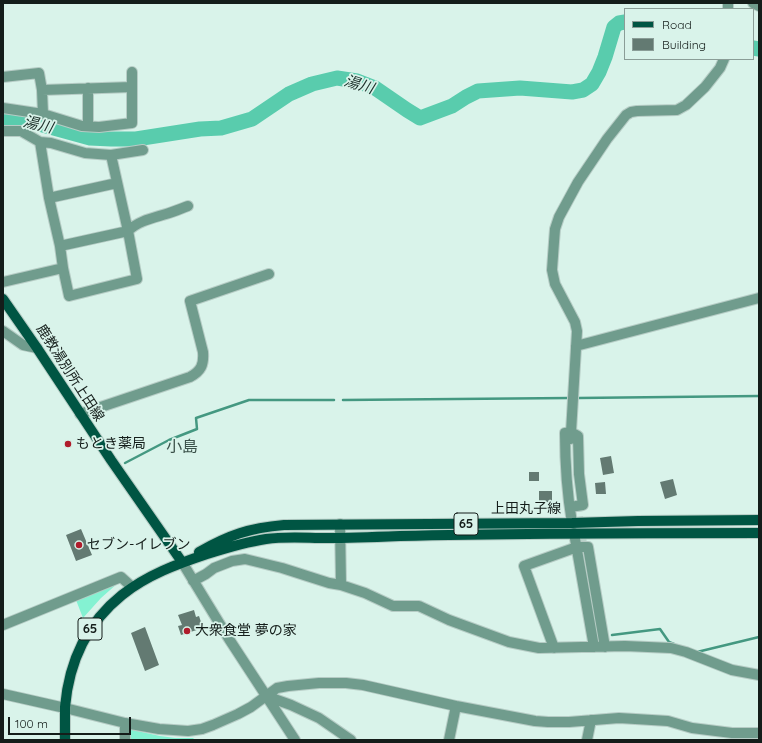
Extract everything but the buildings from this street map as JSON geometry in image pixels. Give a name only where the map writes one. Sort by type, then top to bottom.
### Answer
[{"type":"main road","name":"鹿教湯別所上田線","points":[[3,299],[111,460],[182,562]]},
{"type":"main road","name":"上田丸子線","points":[[182,562],[234,546],[266,539],[458,534],[573,528],[638,521],[759,520]]},
{"type":"main road","name":"上田丸子線","points":[[65,740],[65,708],[70,676],[75,659],[87,634],[96,620],[108,607],[132,587],[222,540],[249,530],[284,525],[340,524],[759,533]]},
{"type":"street","points":[[753,3],[759,6]]},
{"type":"street","points":[[571,432],[576,331],[575,322],[555,284],[552,270],[554,242],[559,217],[578,182],[607,139],[626,115],[637,111],[677,110],[686,105],[705,87],[720,68],[724,60]]},
{"type":"street","points":[[3,108],[43,114],[82,126],[99,127],[132,123],[132,72]]},
{"type":"street","points":[[3,77],[39,73],[42,90],[43,114]]},
{"type":"street","points":[[42,90],[132,87]]},
{"type":"street","points":[[88,88],[88,126]]},
{"type":"street","points":[[3,131],[21,131],[40,142],[52,143],[85,153],[111,155],[143,150]]},
{"type":"street","points":[[40,142],[49,198],[69,296],[137,279],[111,155]]},
{"type":"street","points":[[49,198],[117,183]]},
{"type":"street","points":[[60,246],[128,231],[133,225],[188,206]]},
{"type":"street","points":[[3,282],[63,268]]},
{"type":"street","points":[[80,414],[196,374],[204,360],[190,301],[269,274]]},
{"type":"street","points":[[576,346],[759,298]]},
{"type":"street","points":[[3,331],[23,345],[37,348]]},
{"type":"street","points":[[573,505],[583,505],[579,474],[578,436],[571,432],[565,432],[565,461],[573,505],[573,528],[577,547]]},
{"type":"street","points":[[340,524],[341,585]]},
{"type":"street","points":[[554,648],[524,566],[577,547],[588,547],[599,647]]},
{"type":"street","points":[[584,557],[599,647]]},
{"type":"street","points":[[193,581],[214,568],[232,561],[245,559],[282,568],[329,583],[341,585],[365,593],[393,606],[420,606],[449,620],[509,642],[539,648],[625,646],[671,648],[686,652],[732,670],[759,675]]},
{"type":"street","points":[[182,562],[295,740]]},
{"type":"street","points":[[3,625],[121,577],[132,587]]},
{"type":"street","points":[[3,694],[125,723],[159,729],[188,731],[202,729],[226,720],[251,707],[277,688],[319,683],[346,683],[363,685],[456,706],[535,721],[569,722],[619,718],[668,721],[692,728],[732,733],[759,734]]},
{"type":"street","points":[[266,696],[291,705],[319,718],[351,740]]},
{"type":"street","points":[[449,740],[456,706]]},
{"type":"street","points":[[587,740],[591,720]]},
{"type":"street","points":[[125,723],[125,740]]},
{"type":"green space","points":[[118,583],[101,598],[83,618],[76,600]]},
{"type":"green space","points":[[128,729],[160,736],[194,738],[192,740],[129,740]]},
{"type":"waterway","name":"湯川","points":[[3,120],[21,119],[90,138],[136,139],[200,129],[221,128],[252,119],[289,94],[312,84],[337,78],[357,81],[375,88],[420,118],[452,106],[478,91],[520,88],[572,92],[583,90],[592,84],[599,72],[614,27],[619,23],[624,22]]},
{"type":"waterway","name":"湯川","points":[[754,48],[759,49]]},
{"type":"waterway","points":[[578,398],[759,396]]},
{"type":"waterway","points":[[343,400],[569,398]]},
{"type":"waterway","points":[[125,463],[169,440],[197,429],[196,418],[249,400],[334,400]]},
{"type":"waterway","points":[[612,635],[660,629],[669,642],[674,644]]},
{"type":"waterway","points":[[697,652],[759,637]]},
{"type":"tunnel","points":[[576,502],[584,557]]},
{"type":"place","name":"もとき薬局","points":[[68,444]]},
{"type":"place","name":"セブン-イレブン","points":[[79,545]]},
{"type":"place","name":"大衆食堂 夢の家","points":[[187,631]]},
{"type":"district","name":"小島","points":[[182,447]]}]
